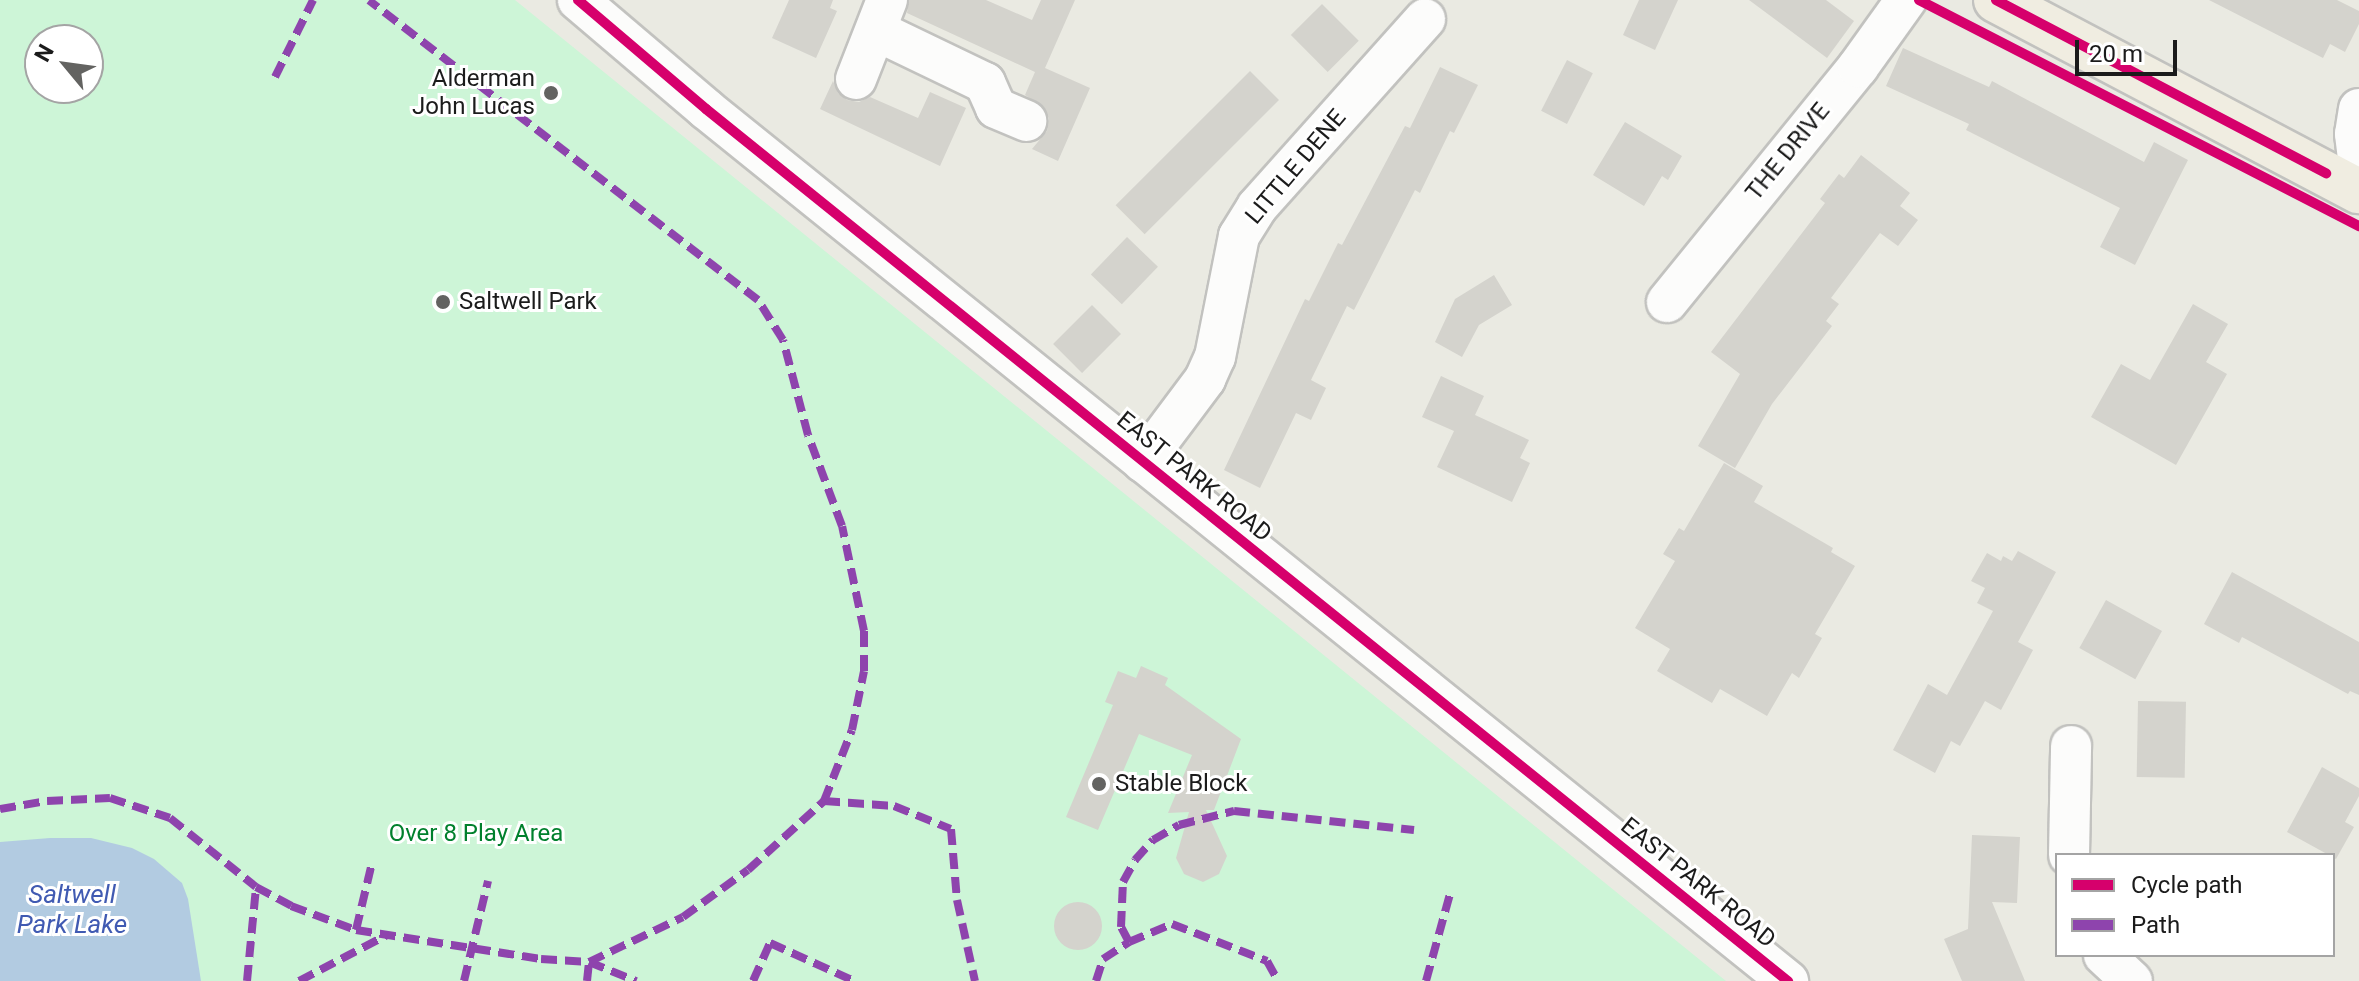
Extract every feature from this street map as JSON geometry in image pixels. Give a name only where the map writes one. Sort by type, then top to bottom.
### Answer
[{"type":"main road","points":[[1996,0],[2359,191]]},
{"type":"street","name":"EAST PARK ROAD","points":[[578,0],[706,109],[1788,981]]},
{"type":"street","name":"THE DRIVE","points":[[1667,302],[1858,67],[1906,0]]},
{"type":"street","points":[[856,79],[882,16],[985,83],[996,108],[1026,121]]},
{"type":"street","name":"LITTLE DENE","points":[[1143,462],[1205,379],[1215,357],[1239,236],[1257,207],[1425,19]]},
{"type":"street","points":[[2359,109],[2355,134],[2359,166]]},
{"type":"street","points":[[2069,853],[2071,746]]},
{"type":"street","points":[[2106,957],[2132,981]]},
{"type":"green space","name":"Saltwell Park","points":[[0,0],[515,0],[1726,981],[0,981]]},
{"type":"water","name":"Saltwell Park Lake","points":[[91,838],[132,848],[154,859],[182,883],[188,899],[201,981],[0,981],[0,842]]},
{"type":"building","points":[[789,0],[833,0],[830,8],[837,11],[816,58],[772,38]]},
{"type":"building","points":[[909,0],[986,0],[1032,20],[1041,0],[1075,0],[1045,68],[1090,88],[1058,161],[1032,149],[1047,131],[1049,119],[1044,107],[1025,95],[1035,72],[907,13]]},
{"type":"building","points":[[1639,0],[1678,0],[1655,50],[1623,35]]},
{"type":"building","points":[[1749,0],[1826,0],[1854,21],[1827,58]]},
{"type":"building","points":[[2209,0],[2337,0],[2359,11],[2359,24],[2345,52],[2330,44],[2323,58]]},
{"type":"building","points":[[1322,4],[1359,41],[1328,72],[1291,35]]},
{"type":"building","points":[[1903,48],[1989,87],[1992,81],[2144,162],[2154,142],[2188,160],[2135,265],[2100,247],[2120,208],[1966,130],[1969,124],[1886,86]]},
{"type":"building","points":[[1567,60],[1593,73],[1567,124],[1541,111]]},
{"type":"building","points":[[1440,67],[1478,85],[1454,133],[1450,131],[1420,193],[1415,190],[1354,310],[1347,306],[1311,380],[1326,388],[1311,420],[1296,413],[1260,488],[1224,470],[1305,299],[1309,301],[1338,243],[1342,245],[1405,126],[1410,128]]},
{"type":"building","points":[[1250,71],[1279,100],[1145,234],[1116,205]]},
{"type":"building","points":[[833,81],[838,93],[847,100],[859,102],[870,97],[918,118],[930,92],[966,108],[940,166],[820,109]]},
{"type":"building","points":[[1625,122],[1682,156],[1668,180],[1662,176],[1644,206],[1593,175]]},
{"type":"building","points":[[1861,155],[1910,193],[1900,206],[1918,220],[1898,246],[1880,233],[1831,298],[1839,304],[1826,321],[1832,326],[1772,404],[1735,468],[1698,446],[1740,374],[1711,352],[1825,203],[1820,199],[1839,174],[1844,178]]},
{"type":"building","points":[[1127,237],[1158,267],[1122,304],[1091,274]]},
{"type":"building","points":[[1494,275],[1512,305],[1479,325],[1462,357],[1435,342],[1455,299]]},
{"type":"building","points":[[2193,304],[2228,324],[2206,362],[2227,374],[2176,465],[2091,417],[2121,364],[2150,380]]},
{"type":"building","points":[[1092,305],[1121,334],[1082,373],[1053,344]]},
{"type":"building","points":[[1441,376],[1484,396],[1475,415],[1529,440],[1520,458],[1530,463],[1512,502],[1437,467],[1454,431],[1422,417]]},
{"type":"building","points":[[1724,463],[1763,486],[1754,502],[1833,548],[1831,552],[1855,566],[1815,634],[1822,638],[1799,678],[1792,673],[1767,716],[1720,689],[1712,703],[1657,671],[1670,649],[1635,628],[1675,561],[1663,554],[1679,528],[1684,531]]},
{"type":"building","points":[[2018,551],[2056,572],[2018,642],[2033,650],[2001,710],[1985,701],[1960,746],[1951,741],[1935,773],[1893,750],[1928,684],[1947,695],[1993,611],[1977,603],[1985,588],[1971,581],[1987,553],[2001,561],[2003,556],[2012,561]]},
{"type":"building","points":[[2232,572],[2359,642],[2359,695],[2350,691],[2348,694],[2242,637],[2239,643],[2204,624]]},
{"type":"building","points":[[2106,600],[2162,631],[2135,679],[2079,648]]},
{"type":"building","points":[[1141,666],[1168,678],[1165,685],[1241,739],[1214,810],[1206,810],[1227,856],[1219,874],[1203,882],[1184,874],[1176,858],[1189,812],[1168,813],[1192,755],[1139,734],[1098,830],[1066,817],[1113,705],[1105,702],[1118,671],[1136,678]]},
{"type":"building","points":[[2138,701],[2186,702],[2185,778],[2137,777]]},
{"type":"building","points":[[2322,767],[2359,788],[2359,796],[2345,822],[2354,827],[2336,859],[2335,853],[2325,853],[2287,832]]},
{"type":"building","points":[[1972,835],[2020,837],[2017,903],[1992,902],[2025,981],[1962,981],[1944,939],[1968,929]]},
{"type":"building","points":[[1078,902],[1095,909],[1102,926],[1095,943],[1078,950],[1061,943],[1054,926],[1061,909]]},
{"type":"marked path","points":[[275,77],[313,0]]},
{"type":"marked path","points":[[0,809],[47,801],[110,798],[170,818],[256,887],[291,906],[356,930],[541,959],[589,962],[683,917],[748,870],[824,801],[852,730],[864,671],[864,631],[842,526],[808,435],[783,340],[758,300],[369,0]]},
{"type":"marked path","points":[[824,801],[894,806],[951,829],[957,900],[975,981]]},
{"type":"marked path","points":[[1129,942],[1121,927],[1123,882],[1135,860],[1153,840],[1179,825],[1234,811],[1414,830]]},
{"type":"marked path","points":[[356,930],[372,863]]},
{"type":"marked path","points":[[464,981],[488,881]]},
{"type":"marked path","points":[[247,981],[256,887]]},
{"type":"marked path","points":[[1426,981],[1451,890]]},
{"type":"marked path","points":[[1096,981],[1103,959],[1129,942],[1172,924],[1267,961],[1278,981]]},
{"type":"marked path","points":[[299,981],[387,935]]},
{"type":"marked path","points":[[753,981],[770,943],[854,981]]},
{"type":"marked path","points":[[587,981],[589,962],[636,981]]},
{"type":"cycle path","points":[[578,0],[706,109],[1788,981]]},
{"type":"cycle path","points":[[1919,0],[2359,226]]},
{"type":"cycle path","points":[[1996,0],[2326,173]]},
{"type":"place","name":"Alderman John Lucas","points":[[551,93]]},
{"type":"place","name":"Saltwell Park","points":[[443,302]]},
{"type":"place","name":"Stable Block","points":[[1099,784]]},
{"type":"park label","name":"Over 8 Play Area","points":[[476,834]]}]
